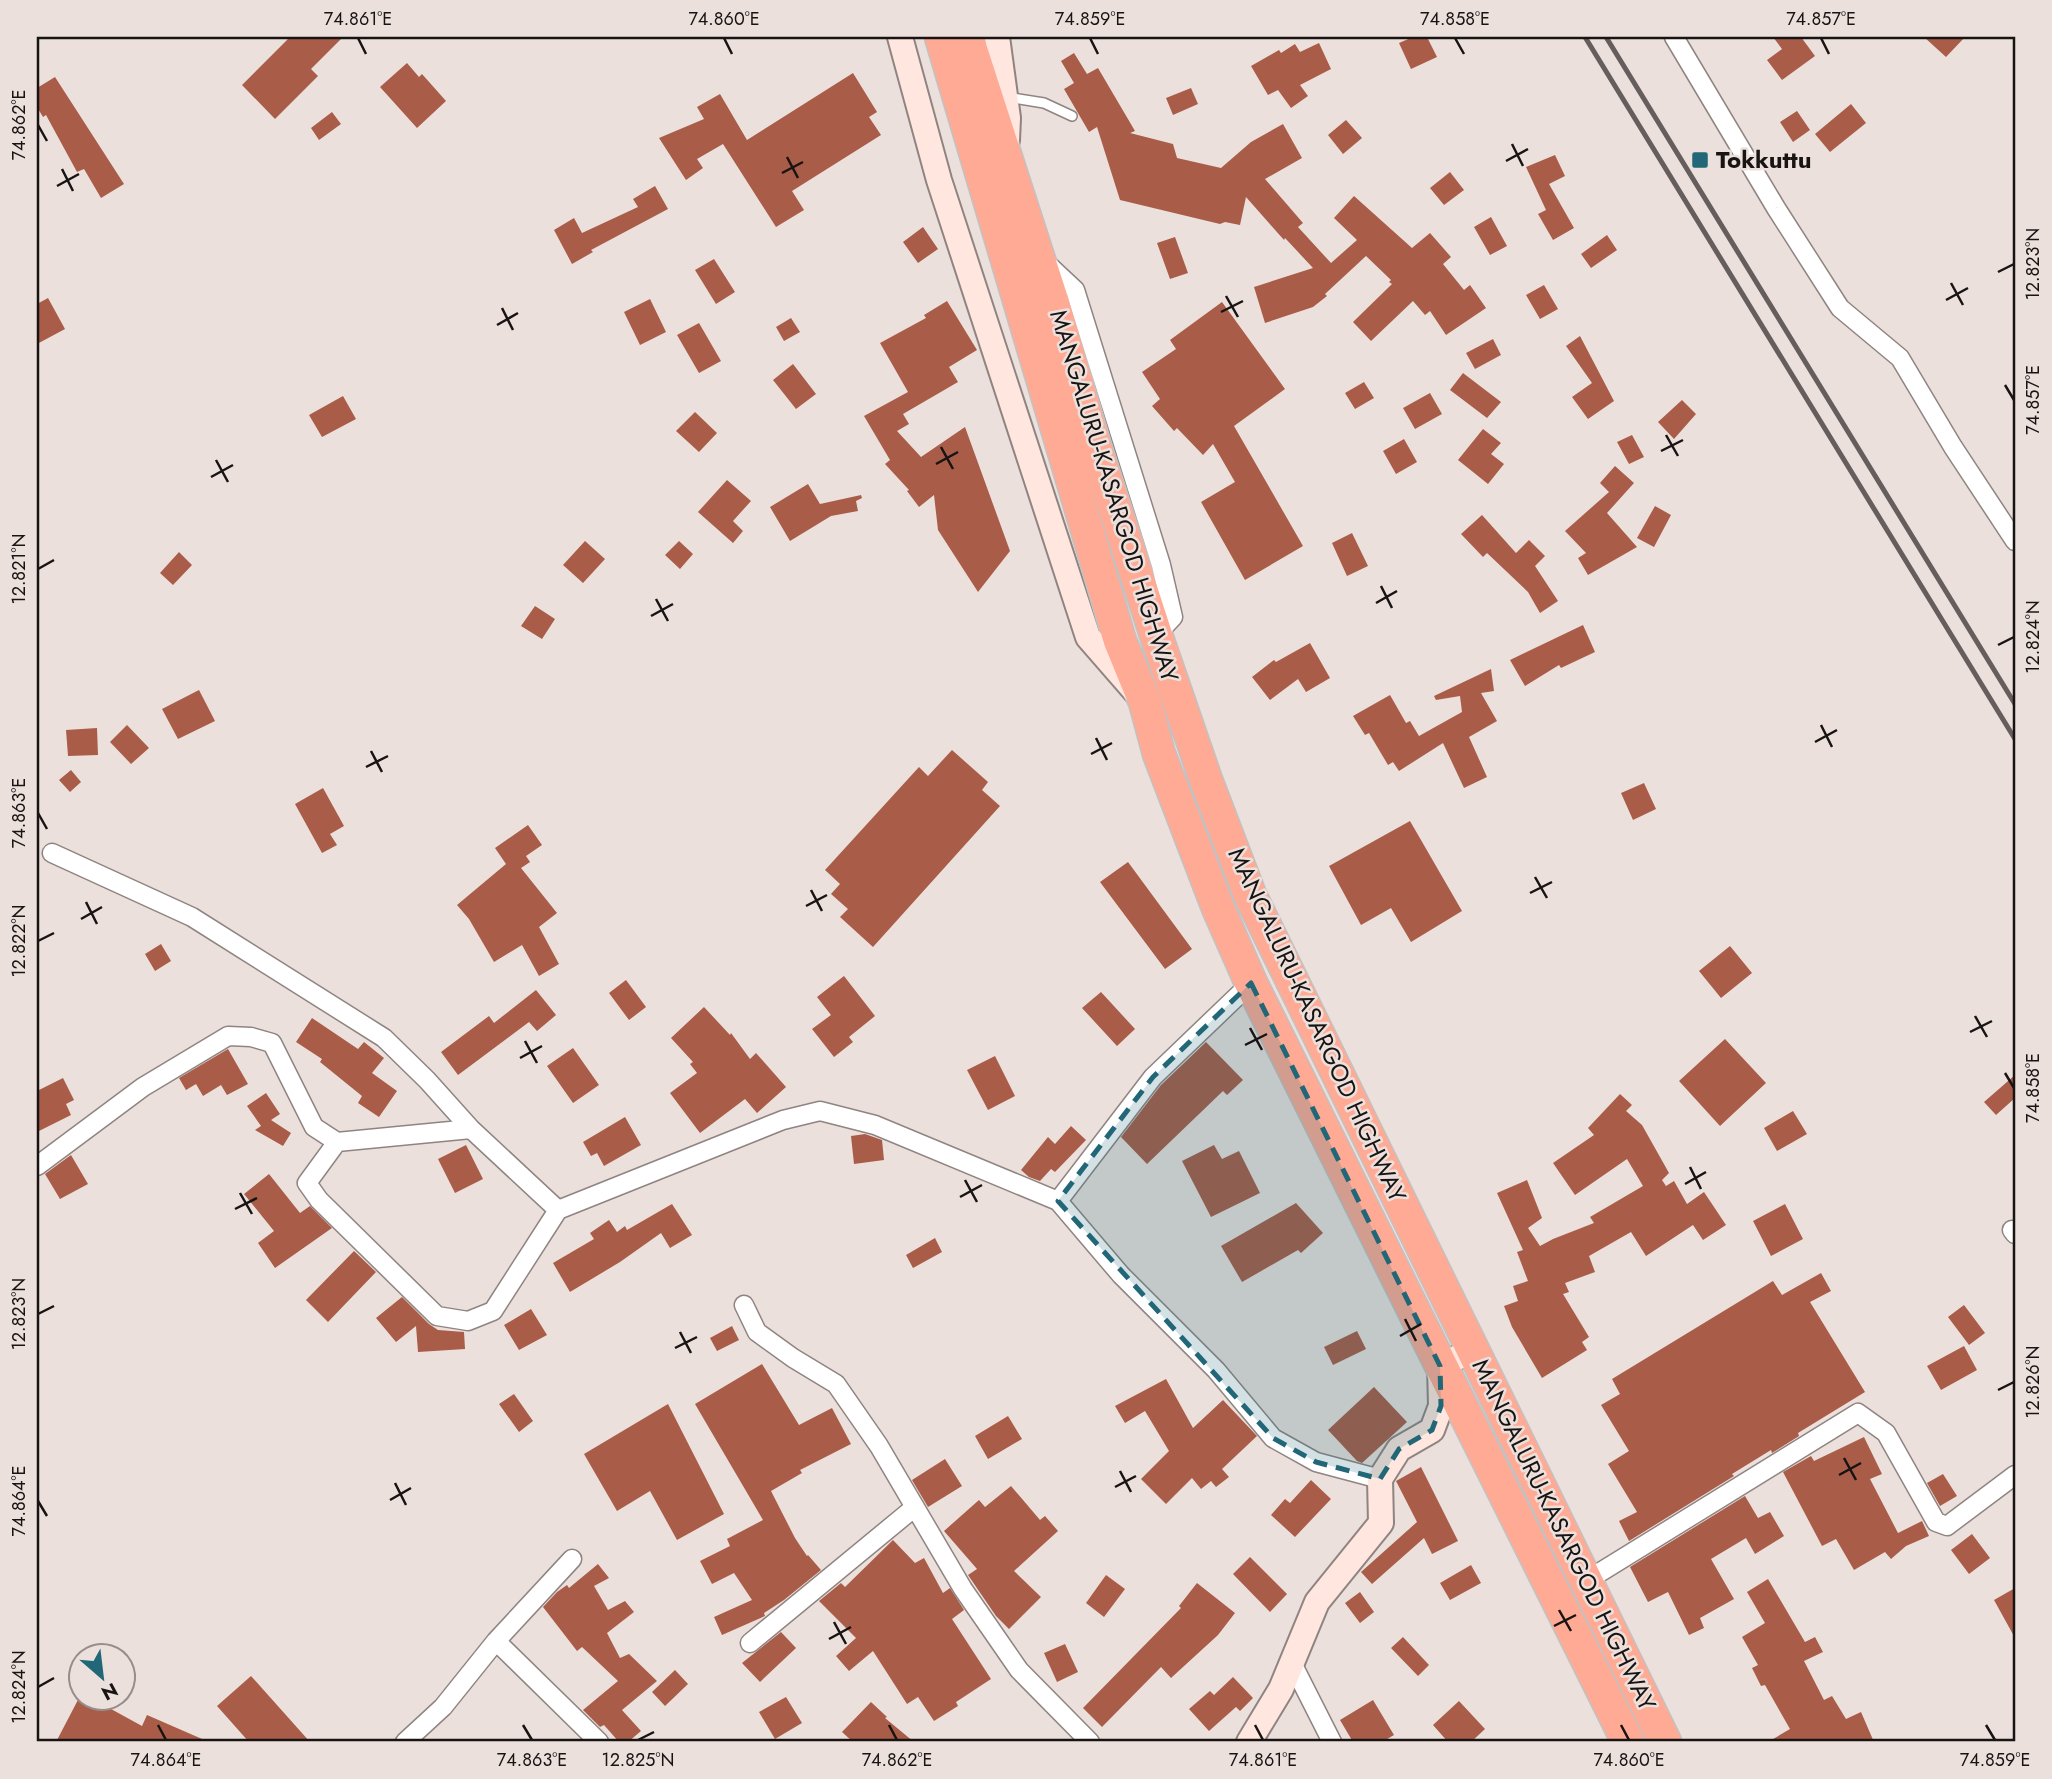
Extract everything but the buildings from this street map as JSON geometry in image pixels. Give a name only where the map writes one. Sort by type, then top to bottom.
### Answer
[{"type":"highway","name":"MANGALURU-KASARGOD HIGHWAY","points":[[964,42],[1116,629],[1145,702],[1159,754],[1218,908],[1251,983],[1628,1742]]},
{"type":"highway","name":"MANGALURU-KASARGOD HIGHWAY","points":[[964,42],[1006,158],[1156,635],[1206,780],[1250,895],[1665,1742]]},
{"type":"street","points":[[901,37],[939,180],[1088,637],[1145,702]]},
{"type":"street","points":[[1674,37],[1776,208],[1840,308],[1900,358],[2015,541]]},
{"type":"street","points":[[964,42],[1005,97],[1008,118],[1006,158]]},
{"type":"street","points":[[52,853],[192,916],[384,1038],[471,1129],[558,1210]]},
{"type":"street","points":[[1058,1201],[1153,1077],[1251,983]]},
{"type":"street","points":[[37,1166],[143,1087],[228,1036],[251,1037],[272,1043],[314,1126],[337,1142],[471,1129]]},
{"type":"street","points":[[337,1142],[307,1183],[319,1200],[438,1317],[468,1321],[493,1311],[558,1210],[783,1119],[820,1111],[875,1125],[1058,1201],[1121,1275],[1216,1370],[1273,1437],[1316,1462],[1380,1479]]},
{"type":"street","points":[[744,1305],[758,1332],[793,1358],[836,1384],[879,1446],[962,1589],[1019,1670],[1090,1742]]},
{"type":"street","points":[[1249,1742],[1281,1689],[1317,1602],[1381,1523],[1380,1479],[1399,1449],[1432,1430],[1441,1406],[1440,1366],[1473,1350]]},
{"type":"street","points":[[1586,1581],[1858,1413],[1886,1433],[1936,1522],[1947,1526],[2015,1475]]},
{"type":"street","points":[[750,1643],[915,1507]]},
{"type":"street","points":[[405,1742],[443,1707],[496,1642],[572,1559]]},
{"type":"street","points":[[496,1642],[598,1742]]},
{"type":"street","points":[[1292,1662],[1332,1742]]},
{"type":"lane","points":[[1005,97],[1044,103],[1072,116]]},
{"type":"highlighted area","points":[[1251,983],[1440,1366],[1441,1406],[1432,1430],[1399,1449],[1380,1479],[1316,1462],[1273,1438],[1058,1201],[1153,1077]]},
{"type":"railway","points":[[1585,37],[2015,739]]},
{"type":"railway","points":[[1606,37],[2015,704]]},
{"type":"place","name":"Tokkuttu","points":[[1700,160]]}]
